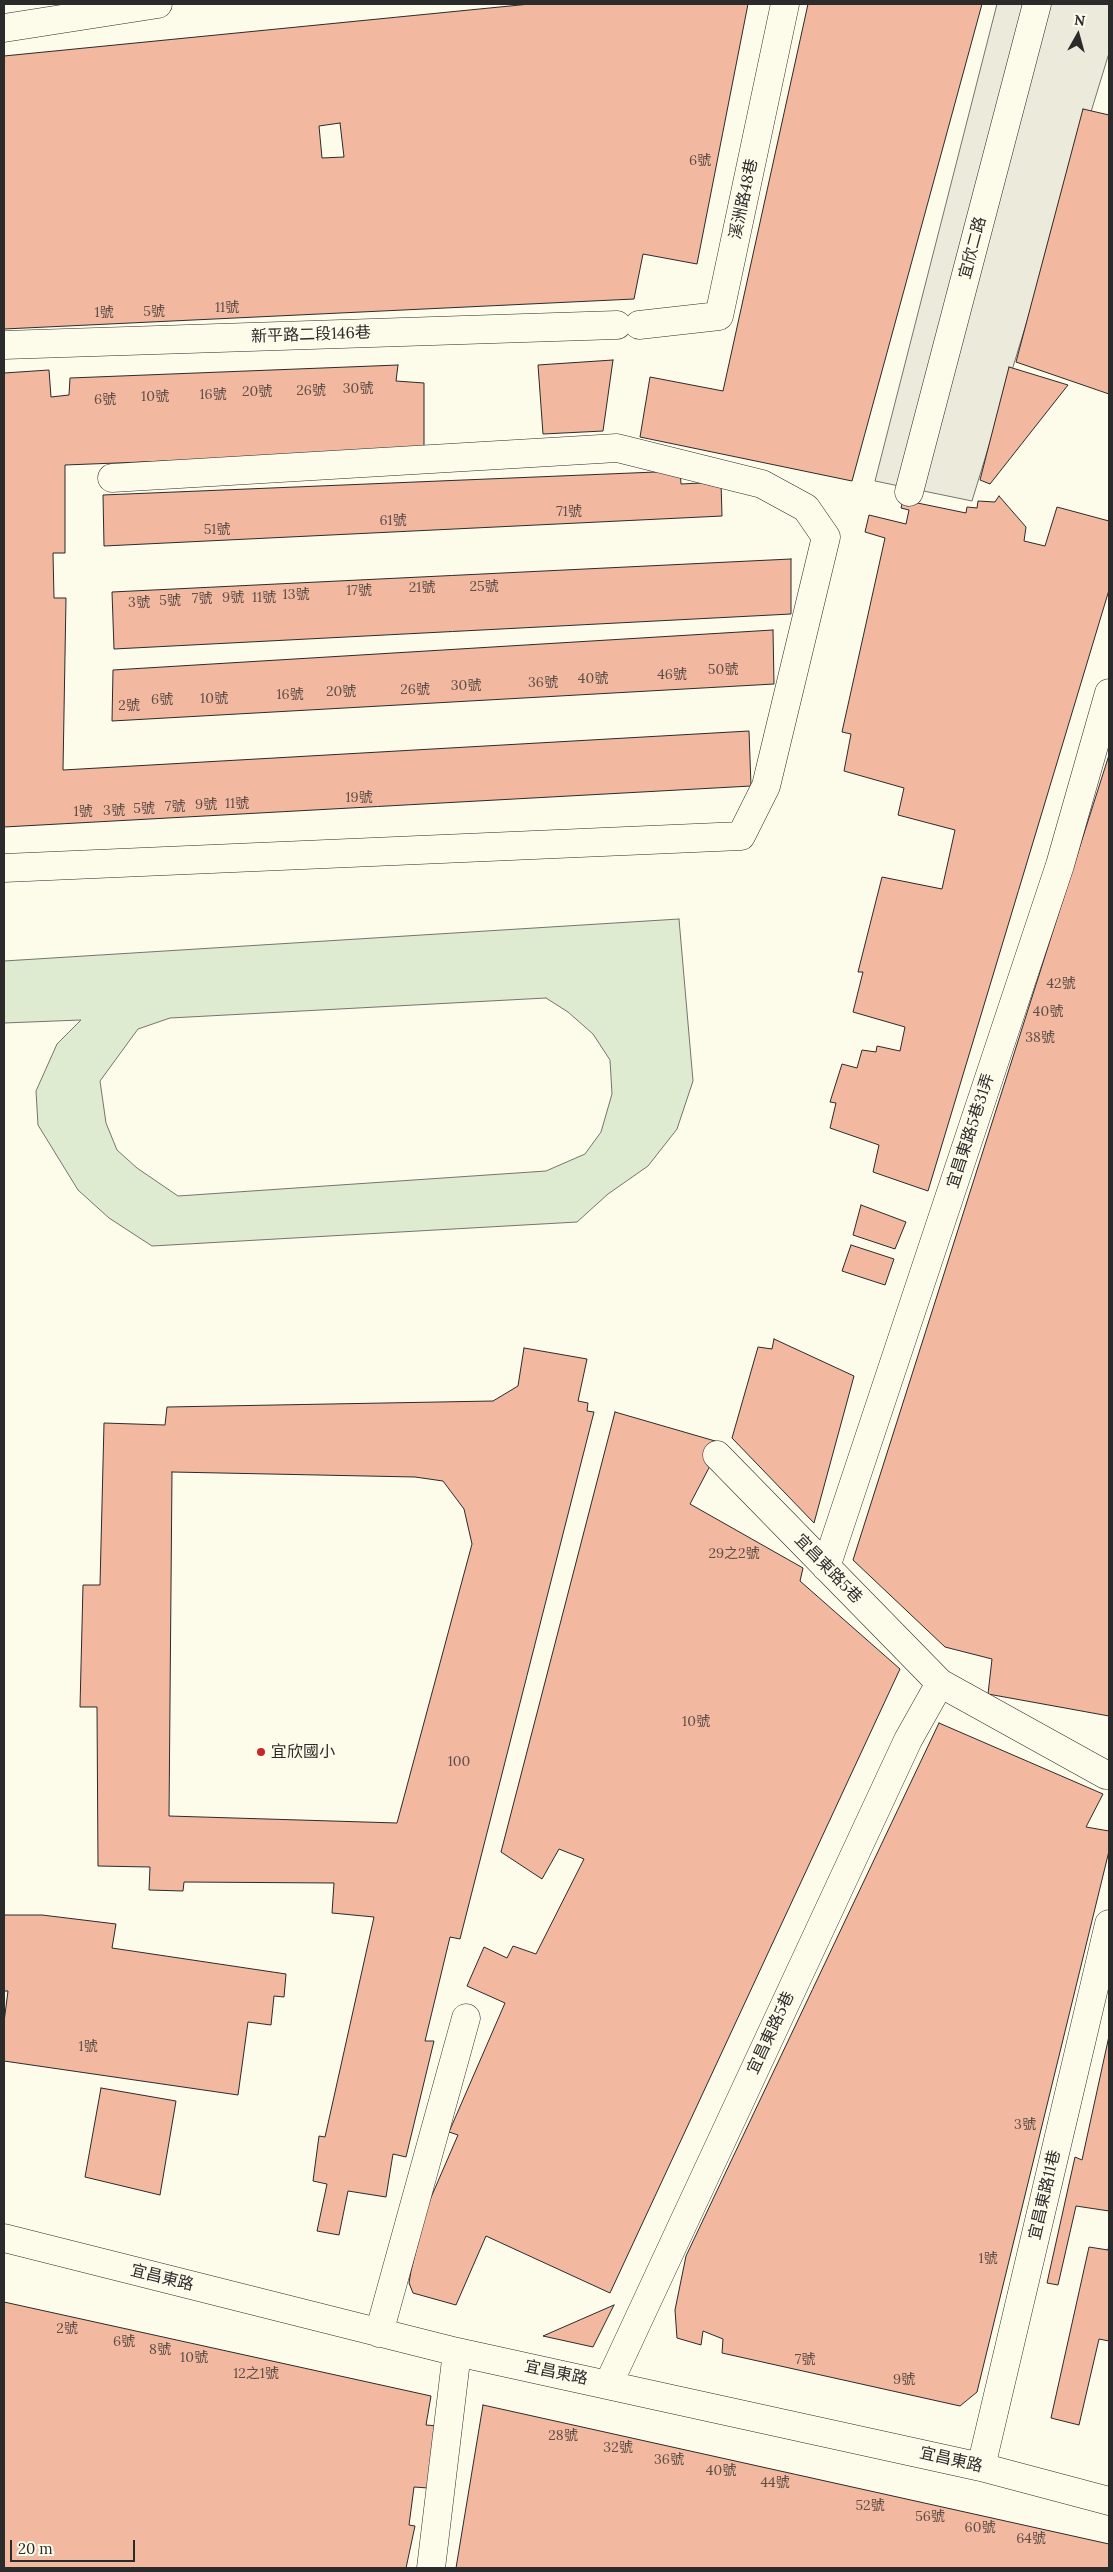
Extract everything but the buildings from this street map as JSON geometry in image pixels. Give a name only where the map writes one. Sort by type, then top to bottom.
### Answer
[{"type":"street","points":[[4,28],[158,4]]},
{"type":"street","name":"溪洲路48巷","points":[[628,325],[719,316],[786,4]]},
{"type":"street","name":"宜欣二路","points":[[910,492],[1037,4]]},
{"type":"street","name":"新平路二段146巷","points":[[4,345],[628,325]]},
{"type":"street","points":[[4,868],[742,836],[766,786],[826,537],[806,508],[762,484],[617,448],[112,478]]},
{"type":"street","name":"宜昌東路5巷31弄","points":[[826,1567],[1060,865],[1109,693]]},
{"type":"street","name":"宜昌東路5巷","points":[[717,1455],[940,1683],[1108,1776]]},
{"type":"street","name":"宜昌東路5巷","points":[[608,2385],[908,1740],[940,1683]]},
{"type":"street","name":"宜昌東路11巷","points":[[981,2467],[1109,1924]]},
{"type":"street","points":[[379,2333],[466,2018]]},
{"type":"street","name":"宜昌東路","points":[[4,2238],[457,2352],[981,2467],[1109,2501]]},
{"type":"street","points":[[431,2568],[457,2352]]},
{"type":"green space","points":[[679,919],[693,1081],[677,1129],[648,1166],[608,1194],[577,1222],[152,1246],[109,1218],[78,1190],[38,1125],[36,1091],[57,1044],[81,1020],[4,1023],[4,961]],"holes":[[[546,998],[568,1012],[593,1034],[610,1060],[612,1094],[601,1132],[585,1154],[546,1171],[178,1196],[137,1168],[117,1150],[106,1123],[100,1081],[138,1029],[170,1018]]]},
{"type":"shaded area","points":[[997,4],[1109,4],[1109,53],[972,501],[875,481]]},
{"type":"place","name":"宜欣國小","points":[[261,1752]]}]
